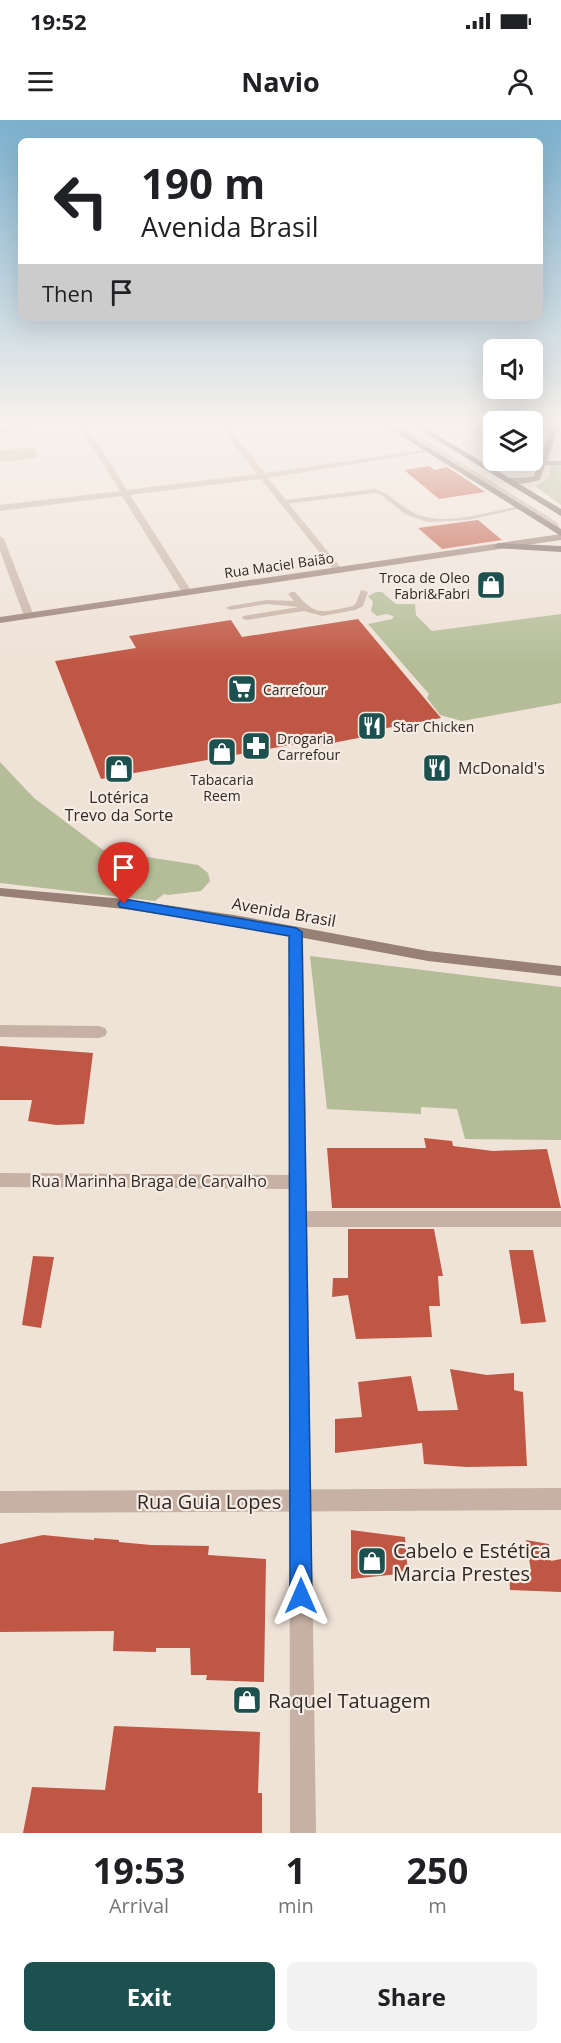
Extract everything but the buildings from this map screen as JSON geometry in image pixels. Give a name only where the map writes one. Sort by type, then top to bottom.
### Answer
[{"type":"main road","points":[[512,503],[560,534]]},
{"type":"main road","points":[[545,503],[561,513]]},
{"type":"main road","name":"Rua Maciel Baião","points":[[0,620],[498,546],[560,534]]},
{"type":"main road","points":[[498,546],[561,549]]},
{"type":"main road","name":"Avenida Brasil","points":[[0,892],[124,904],[428,956],[561,971]]},
{"type":"street","points":[[0,508],[42,503]]},
{"type":"street","points":[[131,503],[187,592]]},
{"type":"street","points":[[286,503],[338,570]]},
{"type":"street","points":[[0,539],[3,557],[29,616]]},
{"type":"street","points":[[296,932],[303,1833]]},
{"type":"street","points":[[0,1031],[99,1032]]},
{"type":"street","name":"Rua Marinha Braga de Carvalho","points":[[0,1180],[298,1182]]},
{"type":"street","points":[[298,1219],[561,1219]]},
{"type":"street","name":"Rua Guia Lopes","points":[[0,1502],[561,1499]]},
{"type":"lane","points":[[395,503],[417,517],[429,520],[443,520],[520,508]]},
{"type":"lane","points":[[522,503],[556,524],[560,534]]},
{"type":"lane","points":[[533,503],[561,520]]},
{"type":"lane","points":[[230,608],[267,602],[301,606],[322,614],[346,611],[360,604],[364,592]]},
{"type":"lane","points":[[292,594],[301,606]]},
{"type":"lane","points":[[246,618],[301,606]]},
{"type":"green space","points":[[382,592],[396,604],[415,604],[416,615],[432,631],[561,614],[561,703],[462,721],[440,715],[427,698],[429,694],[368,624],[392,619],[394,616],[386,614],[377,616],[371,611],[373,602],[368,596]]},
{"type":"green space","points":[[0,762],[34,798],[103,850],[198,865],[208,873],[210,881],[201,891],[164,894],[155,901],[0,883]]},
{"type":"green space","points":[[310,956],[561,987],[561,1140],[465,1139],[457,1109],[421,1107],[421,1114],[327,1109]]},
{"type":"place","name":"Troca de Oleo Fabri&Fabri","points":[[491,585]]},
{"type":"place","name":"Carrefour","points":[[242,689]]},
{"type":"place","name":"Star Chicken","points":[[372,726]]},
{"type":"place","name":"Drogaria Carrefour","points":[[256,746]]},
{"type":"place","name":"Tabacaria Reem","points":[[222,752]]},
{"type":"place","name":"McDonald's","points":[[437,768]]},
{"type":"place","name":"Lotérica Trevo da Sorte","points":[[119,769]]},
{"type":"place","name":"Cabelo e Estética Marcia Prestes","points":[[372,1561]]},
{"type":"place","name":"Raquel Tatuagem","points":[[247,1700]]},
{"type":"route","points":[[124,904],[234,920],[296,932],[301,1596]]}]
